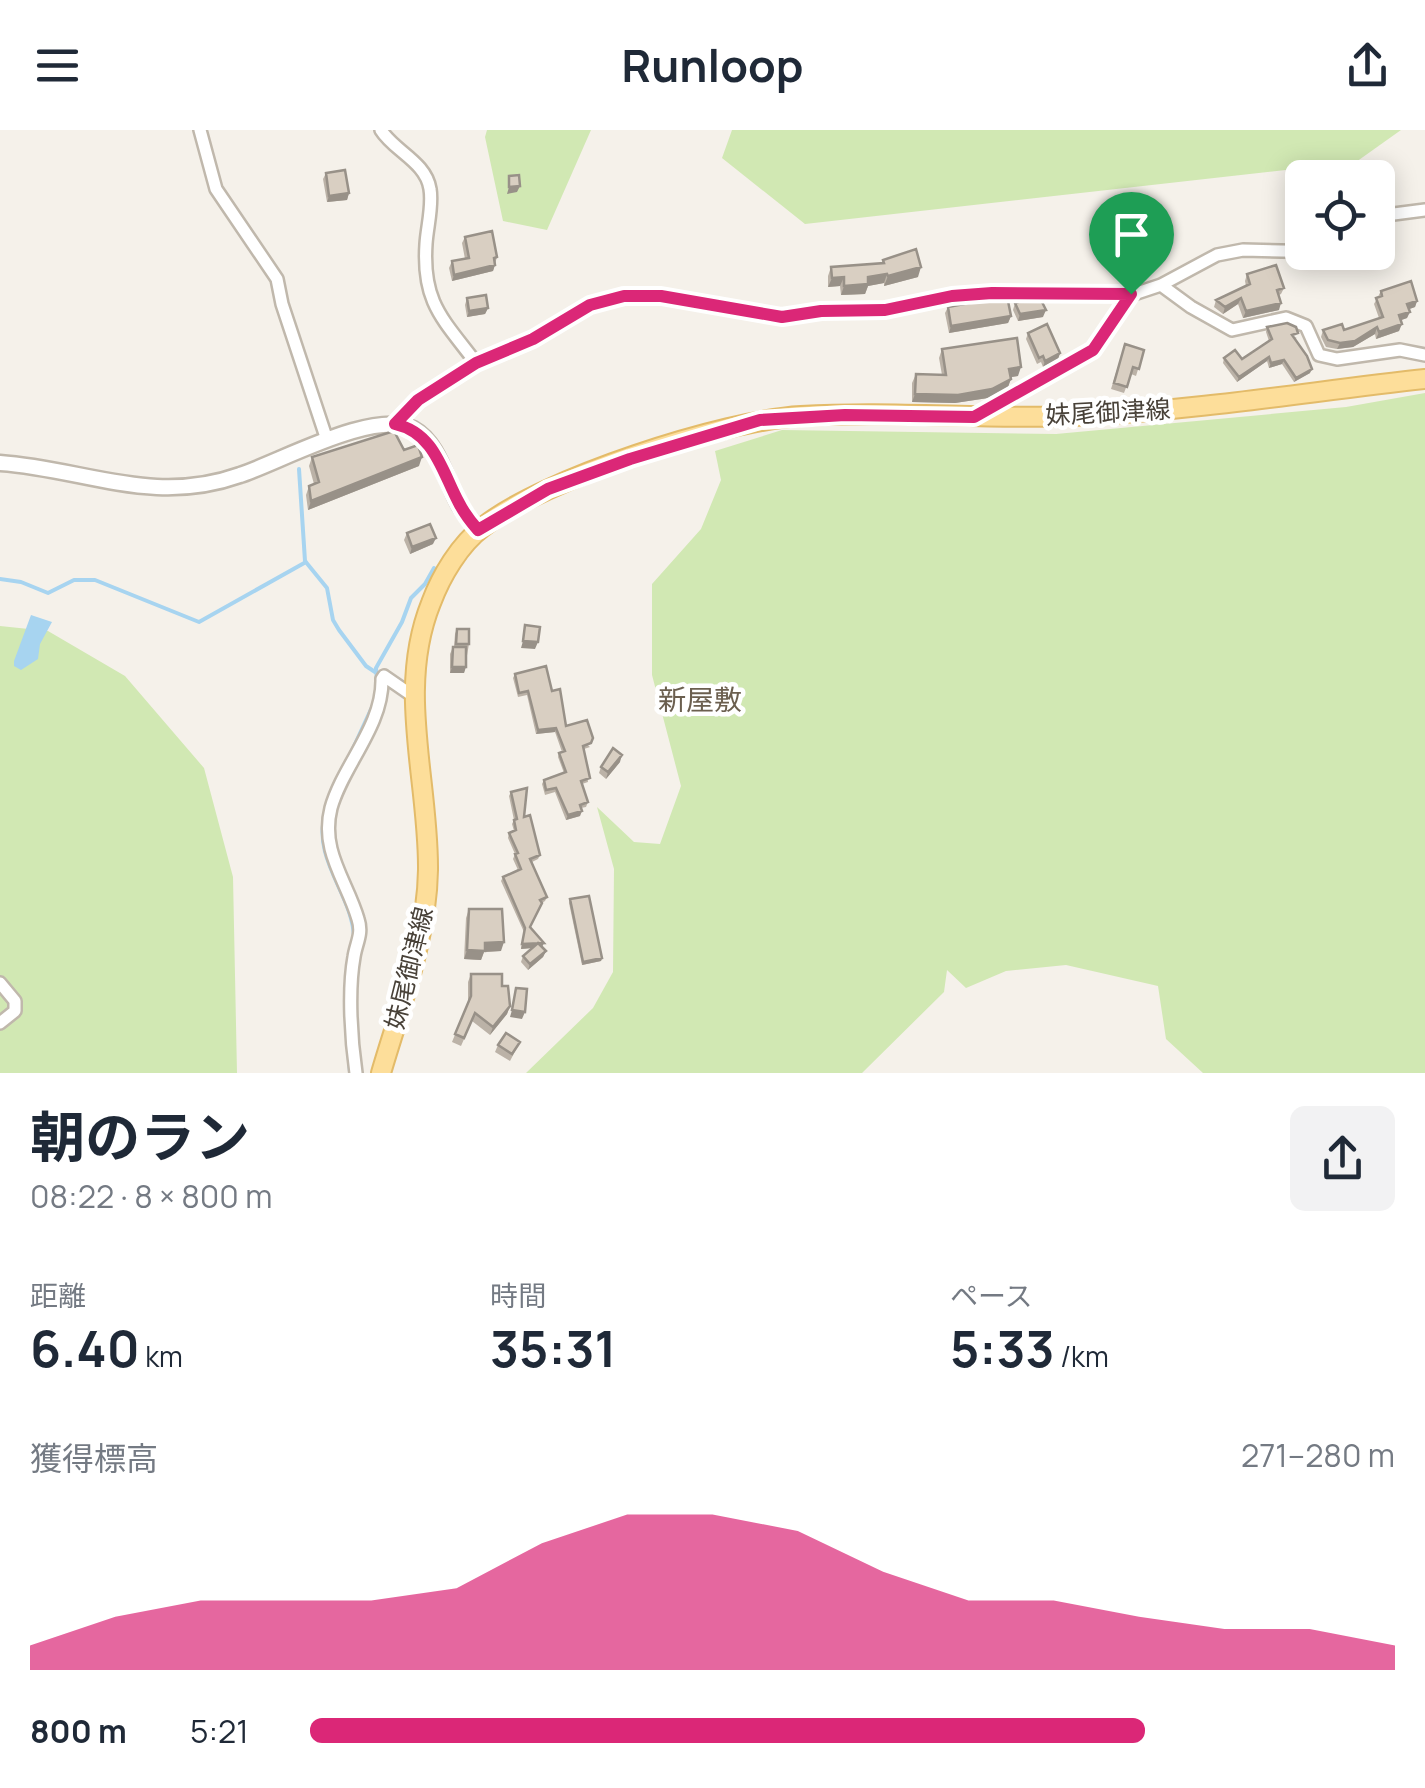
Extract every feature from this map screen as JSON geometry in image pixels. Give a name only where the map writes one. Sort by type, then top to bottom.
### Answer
[{"type":"main road","name":"妹尾御津線","points":[[381,1073],[425,911],[428,841],[413,696],[417,656],[429,606],[441,580],[478,530],[548,489],[630,459],[760,420],[830,415],[1091,416],[1425,379]]},
{"type":"street","points":[[200,130],[216,189],[277,279],[326,440]]},
{"type":"street","points":[[381,130],[390,144],[412,158],[430,187],[426,258],[431,302],[476,363]]},
{"type":"street","points":[[1395,214],[1425,210]]},
{"type":"street","points":[[395,424],[418,400],[476,363],[533,339],[590,305],[624,296],[661,296],[782,317],[821,311],[885,310],[952,296],[992,293],[1131,294],[1161,286],[1217,255],[1244,250],[1285,251]]},
{"type":"street","points":[[1161,286],[1232,330],[1286,318],[1306,326],[1319,355],[1337,359],[1400,350],[1425,355]]},
{"type":"street","points":[[974,417],[1093,350],[1131,294]]},
{"type":"street","points":[[0,463],[144,488],[188,488],[238,476],[357,429],[395,424],[417,432],[433,450],[460,506],[478,530]]},
{"type":"street","points":[[356,1073],[352,1048],[359,920],[333,862],[331,809],[372,720],[384,676],[413,696]]},
{"type":"street","points":[[0,984],[16,1000],[15,1011],[0,1023]]},
{"type":"green space","points":[[487,130],[591,130],[547,230],[503,221],[485,137]]},
{"type":"green space","points":[[732,130],[1401,130],[1359,160],[1285,160],[1285,170],[805,224],[722,158]]},
{"type":"green space","points":[[1425,393],[1425,1073],[1203,1073],[1166,1039],[1158,986],[1066,965],[1006,971],[966,988],[947,970],[944,992],[862,1073],[526,1073],[593,1008],[613,972],[614,869],[597,807],[634,842],[660,844],[681,786],[652,675],[652,584],[701,529],[721,480],[715,451],[782,430],[1056,434],[1346,407]]},
{"type":"green space","points":[[0,626],[48,631],[125,676],[204,768],[233,877],[237,1073],[0,1073]]},
{"type":"water","points":[[31,615],[52,622],[40,644],[38,659],[21,670],[14,666],[14,661]]},
{"type":"building","points":[[345,170],[349,193],[329,196],[326,173]]},
{"type":"building","points":[[519,175],[520,186],[509,187],[509,176]]},
{"type":"building","points":[[492,231],[495,265],[454,275],[452,261],[469,258],[465,237]]},
{"type":"building","points":[[916,249],[921,267],[868,277],[868,284],[844,286],[844,277],[832,278],[831,267],[884,263],[883,260]]},
{"type":"building","points":[[1276,265],[1284,288],[1277,290],[1281,303],[1246,311],[1241,298],[1225,307],[1216,300],[1250,284],[1247,274]]},
{"type":"building","points":[[1411,281],[1417,301],[1407,304],[1410,312],[1399,315],[1402,324],[1379,332],[1377,327],[1355,341],[1328,340],[1323,330],[1342,324],[1344,330],[1383,317],[1376,298],[1382,296],[1381,291]]},
{"type":"building","points":[[486,295],[488,308],[469,311],[467,298]]},
{"type":"building","points":[[1007,296],[1011,316],[951,326],[948,307]]},
{"type":"building","points":[[1039,296],[1046,310],[1020,314],[1015,303]]},
{"type":"building","points":[[1287,323],[1296,327],[1298,333],[1292,335],[1312,369],[1296,378],[1284,360],[1271,363],[1269,357],[1239,377],[1224,358],[1235,350],[1242,359],[1272,339],[1267,327]]},
{"type":"building","points":[[1047,324],[1060,353],[1045,361],[1043,356],[1039,358],[1028,333]]},
{"type":"building","points":[[1017,338],[1021,367],[1009,369],[1011,379],[992,389],[958,395],[915,394],[916,374],[946,375],[942,349]]},
{"type":"building","points":[[1125,344],[1144,350],[1139,369],[1133,367],[1127,387],[1114,383]]},
{"type":"building","points":[[394,431],[404,450],[418,445],[422,457],[311,501],[309,486],[319,482],[312,457]]},
{"type":"building","points":[[430,524],[436,538],[412,547],[407,533]]},
{"type":"building","points":[[525,625],[540,627],[538,642],[523,641]]},
{"type":"building","points":[[457,629],[469,629],[469,644],[456,644]]},
{"type":"building","points":[[453,647],[466,647],[466,667],[452,667]]},
{"type":"building","points":[[546,666],[552,691],[560,689],[566,726],[587,720],[593,738],[583,746],[590,778],[581,781],[588,802],[580,805],[582,811],[568,815],[556,788],[546,790],[544,780],[566,772],[559,753],[565,751],[556,728],[538,730],[528,691],[519,693],[515,674]]},
{"type":"building","points":[[613,748],[622,755],[608,772],[601,767]]},
{"type":"building","points":[[527,788],[524,817],[530,815],[540,855],[530,859],[547,897],[540,900],[530,927],[544,943],[522,944],[525,928],[503,877],[521,869],[509,833],[516,830],[517,819],[511,792]]},
{"type":"building","points":[[589,896],[602,958],[583,962],[570,899]]},
{"type":"building","points":[[469,909],[502,909],[504,942],[485,943],[485,951],[467,950]]},
{"type":"building","points":[[538,943],[546,951],[530,964],[523,956]]},
{"type":"building","points":[[471,974],[502,974],[510,1006],[493,1027],[475,1013],[464,1038],[455,1034],[471,996]]},
{"type":"building","points":[[516,988],[527,989],[525,1012],[512,1010]]},
{"type":"building","points":[[506,1033],[520,1042],[512,1054],[498,1045]]},
{"type":"waterway","points":[[299,469],[305,561],[327,588],[333,620],[339,630],[375,672]]},
{"type":"waterway","points":[[0,579],[48,593],[74,580],[95,580],[199,622],[306,562]]},
{"type":"waterway","points":[[377,681],[376,668],[411,598],[434,568]]},
{"type":"waterway","points":[[350,755],[373,705]]},
{"type":"waterway","points":[[325,814],[324,847],[352,922],[354,938]]},
{"type":"waterway","points":[[346,1027],[350,1072]]},
{"type":"district","name":"新屋敷","points":[[700,700]]},
{"type":"route","points":[[992,293],[1131,294],[1093,350],[974,417],[845,415],[760,420],[630,459],[548,489],[478,530],[460,506],[433,450],[410,427],[395,424],[418,400],[476,363],[533,339],[590,305],[624,296],[661,296],[782,317],[821,311],[885,310],[952,296],[992,293]]}]
